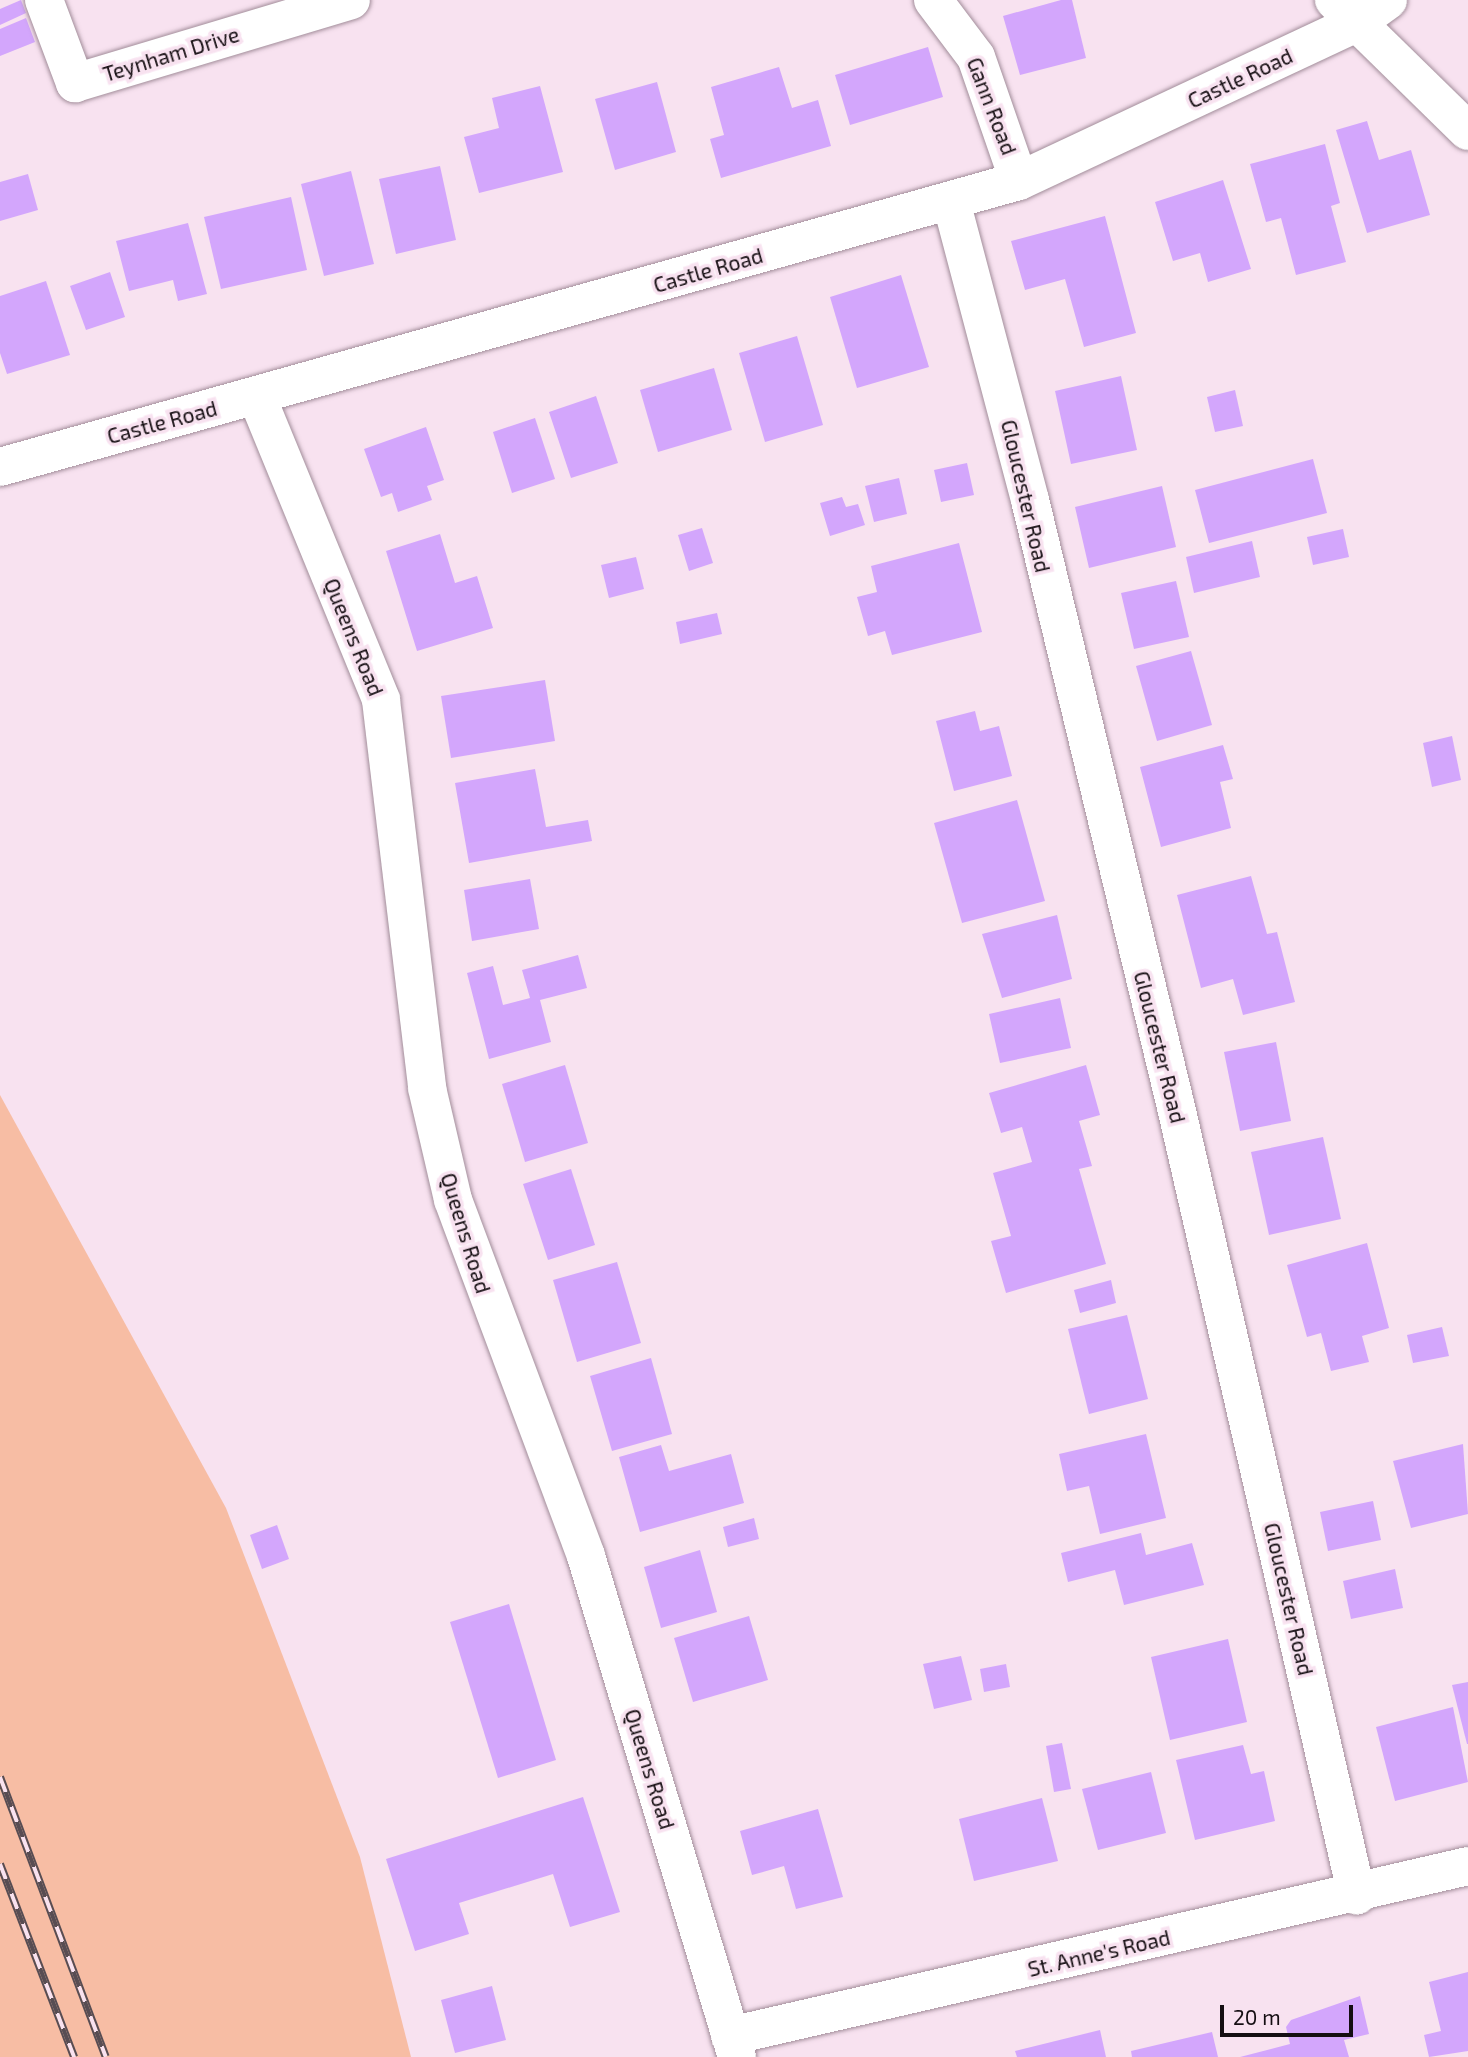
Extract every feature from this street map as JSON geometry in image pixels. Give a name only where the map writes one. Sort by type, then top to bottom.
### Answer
[{"type":"street","name":"Teynham Drive","points":[[44,0],[75,83],[351,0]]},
{"type":"street","name":"Gann Road","points":[[933,0],[976,57],[1019,181]]},
{"type":"street","name":"Castle Road","points":[[0,467],[1019,181],[1360,7]]},
{"type":"street","points":[[1360,7],[1468,131]]},
{"type":"street","name":"Gloucester Road","points":[[951,201],[1030,500],[1054,620],[1176,1107],[1357,1896]]},
{"type":"street","name":"Queens Road","points":[[257,397],[381,700],[427,1088],[453,1200],[586,1556],[733,2047]]},
{"type":"street","name":"St. Anne's Road","points":[[733,2047],[1357,1896],[1468,1866]]},
{"type":"shaded area","points":[[0,1095],[226,1508],[360,1857],[411,2057],[0,2057]]},
{"type":"building","points":[[21,0],[26,13],[0,25],[0,9]]},
{"type":"building","points":[[1061,0],[1072,0],[1086,58],[1020,75],[1003,16]]},
{"type":"building","points":[[26,18],[35,42],[0,56],[0,29]]},
{"type":"building","points":[[928,47],[943,97],[850,125],[835,75]]},
{"type":"building","points":[[779,67],[792,108],[818,100],[831,146],[721,178],[710,139],[724,135],[711,87]]},
{"type":"building","points":[[657,82],[676,152],[615,170],[595,99]]},
{"type":"building","points":[[540,86],[563,172],[479,193],[464,137],[499,128],[492,98]]},
{"type":"building","points":[[1367,121],[1379,160],[1411,150],[1430,215],[1367,233],[1336,130]]},
{"type":"building","points":[[1325,144],[1340,203],[1331,206],[1346,262],[1296,275],[1281,218],[1266,222],[1250,164]]},
{"type":"building","points":[[440,166],[456,240],[396,254],[379,179]]},
{"type":"building","points":[[351,171],[374,264],[324,276],[301,184]]},
{"type":"building","points":[[28,174],[38,210],[0,221],[0,182]]},
{"type":"building","points":[[1223,180],[1251,269],[1208,282],[1200,253],[1173,261],[1155,202]]},
{"type":"building","points":[[291,197],[307,270],[221,289],[204,217]]},
{"type":"building","points":[[1105,216],[1136,333],[1084,347],[1065,279],[1025,290],[1011,241]]},
{"type":"building","points":[[188,223],[207,294],[178,301],[173,280],[129,291],[116,241]]},
{"type":"building","points":[[110,272],[125,317],[86,330],[70,286]]},
{"type":"building","points":[[901,275],[929,367],[857,388],[830,297]]},
{"type":"building","points":[[46,281],[70,355],[7,374],[0,353],[0,296]]},
{"type":"building","points":[[797,336],[823,425],[765,442],[739,353]]},
{"type":"building","points":[[714,368],[732,430],[658,452],[640,390]]},
{"type":"building","points":[[1121,376],[1137,450],[1071,464],[1055,391]]},
{"type":"building","points":[[1235,390],[1243,426],[1215,432],[1207,397]]},
{"type":"building","points":[[596,396],[618,463],[571,478],[549,412]]},
{"type":"building","points":[[535,418],[555,479],[512,493],[493,432]]},
{"type":"building","points":[[426,427],[444,480],[427,486],[432,500],[398,512],[392,493],[381,497],[364,449]]},
{"type":"building","points":[[1313,459],[1327,513],[1209,543],[1195,490]]},
{"type":"building","points":[[967,463],[974,495],[941,502],[934,470]]},
{"type":"building","points":[[899,478],[907,514],[874,522],[865,486]]},
{"type":"building","points":[[1162,486],[1176,547],[1089,568],[1075,507]]},
{"type":"building","points":[[842,497],[846,507],[858,504],[865,525],[830,536],[820,503]]},
{"type":"building","points":[[702,528],[713,563],[689,571],[678,535]]},
{"type":"building","points":[[1343,529],[1349,557],[1313,565],[1307,537]]},
{"type":"building","points":[[440,534],[455,583],[477,576],[493,628],[417,651],[386,551]]},
{"type":"building","points":[[1252,541],[1260,577],[1194,593],[1186,557]]},
{"type":"building","points":[[959,543],[982,632],[892,655],[885,631],[868,636],[857,597],[877,592],[871,566]]},
{"type":"building","points":[[636,557],[644,589],[609,598],[601,565]]},
{"type":"building","points":[[1176,581],[1189,637],[1134,649],[1121,593]]},
{"type":"building","points":[[717,613],[722,634],[680,644],[676,622]]},
{"type":"building","points":[[1191,651],[1212,725],[1157,741],[1136,666]]},
{"type":"building","points":[[545,680],[555,741],[451,758],[441,696]]},
{"type":"building","points":[[975,711],[980,731],[999,726],[1012,776],[954,791],[936,721]]},
{"type":"building","points":[[1452,736],[1461,780],[1432,787],[1423,743]]},
{"type":"building","points":[[1223,745],[1233,779],[1220,782],[1231,828],[1161,847],[1140,767]]},
{"type":"building","points":[[535,769],[546,827],[588,820],[592,841],[469,863],[455,783]]},
{"type":"building","points":[[1017,800],[1045,901],[962,923],[934,823]]},
{"type":"building","points":[[1251,876],[1267,934],[1277,932],[1295,1002],[1243,1015],[1233,979],[1201,988],[1177,895]]},
{"type":"building","points":[[530,879],[539,929],[472,941],[464,890]]},
{"type":"building","points":[[1057,915],[1072,979],[1002,998],[982,934]]},
{"type":"building","points":[[578,955],[587,988],[540,1000],[551,1042],[489,1059],[467,973],[493,966],[503,1005],[530,998],[522,970]]},
{"type":"building","points":[[1060,998],[1071,1048],[1000,1063],[989,1014]]},
{"type":"building","points":[[1276,1042],[1291,1121],[1240,1131],[1224,1052]]},
{"type":"building","points":[[565,1065],[588,1143],[525,1162],[502,1084]]},
{"type":"building","points":[[1086,1065],[1100,1115],[1079,1121],[1092,1166],[1079,1169],[1106,1264],[1006,1293],[991,1241],[1011,1236],[993,1173],[1032,1162],[1022,1127],[1001,1133],[989,1093]]},
{"type":"building","points":[[1323,1137],[1341,1219],[1269,1235],[1251,1152]]},
{"type":"building","points":[[571,1169],[595,1245],[548,1260],[523,1184]]},
{"type":"building","points":[[1367,1243],[1389,1328],[1362,1336],[1369,1362],[1331,1371],[1321,1333],[1307,1337],[1287,1265]]},
{"type":"building","points":[[617,1262],[641,1343],[577,1362],[553,1280]]},
{"type":"building","points":[[1111,1280],[1116,1303],[1080,1313],[1074,1290]]},
{"type":"building","points":[[1127,1315],[1148,1399],[1089,1414],[1068,1329]]},
{"type":"building","points":[[1442,1327],[1449,1356],[1413,1363],[1407,1335]]},
{"type":"building","points":[[651,1358],[672,1434],[612,1451],[590,1376]]},
{"type":"building","points":[[1146,1434],[1166,1518],[1100,1534],[1089,1486],[1067,1491],[1059,1454]]},
{"type":"building","points":[[1463,1444],[1468,1514],[1411,1528],[1393,1461]]},
{"type":"building","points":[[661,1445],[669,1471],[731,1454],[744,1503],[640,1532],[619,1457]]},
{"type":"building","points":[[1373,1501],[1381,1540],[1328,1551],[1320,1512]]},
{"type":"building","points":[[754,1518],[759,1539],[728,1547],[723,1527]]},
{"type":"building","points":[[277,1525],[289,1559],[262,1569],[250,1535]]},
{"type":"building","points":[[1141,1533],[1146,1555],[1192,1543],[1204,1585],[1124,1605],[1115,1570],[1068,1582],[1061,1553]]},
{"type":"building","points":[[700,1550],[717,1612],[661,1628],[644,1567]]},
{"type":"building","points":[[1395,1569],[1403,1608],[1351,1619],[1343,1581]]},
{"type":"building","points":[[509,1604],[556,1760],[498,1778],[450,1622]]},
{"type":"building","points":[[749,1616],[768,1680],[693,1702],[674,1638]]},
{"type":"building","points":[[1228,1639],[1247,1722],[1170,1740],[1151,1657]]},
{"type":"building","points":[[961,1656],[972,1700],[934,1709],[923,1664]]},
{"type":"building","points":[[1006,1664],[1010,1687],[984,1692],[980,1669]]},
{"type":"building","points":[[1468,1682],[1468,1744],[1467,1744],[1452,1685]]},
{"type":"building","points":[[1453,1707],[1468,1782],[1395,1801],[1376,1727]]},
{"type":"building","points":[[1062,1743],[1071,1789],[1054,1792],[1046,1746]]},
{"type":"building","points":[[1243,1745],[1251,1774],[1264,1771],[1275,1821],[1195,1840],[1176,1760]]},
{"type":"building","points":[[1151,1772],[1166,1833],[1098,1850],[1082,1789]]},
{"type":"building","points":[[583,1797],[620,1912],[570,1927],[553,1874],[459,1903],[469,1934],[415,1951],[386,1859]]},
{"type":"building","points":[[1042,1798],[1058,1861],[974,1881],[959,1819]]},
{"type":"building","points":[[818,1809],[843,1897],[796,1909],[784,1866],[752,1875],[740,1831]]},
{"type":"building","points":[[1468,1972],[1468,2051],[1429,2057],[1424,2035],[1441,2031],[1429,1982]]},
{"type":"building","points":[[492,1986],[506,2040],[455,2053],[441,2000]]},
{"type":"building","points":[[1360,1996],[1369,2034],[1344,2040],[1349,2057],[1240,2057],[1290,2044],[1286,2027],[1291,2020]]},
{"type":"building","points":[[1100,2030],[1106,2057],[1017,2057],[1015,2051]]},
{"type":"building","points":[[1212,2032],[1218,2057],[1132,2057],[1131,2051]]},
{"type":"railway","points":[[0,1777],[106,2057]]},
{"type":"railway","points":[[0,1864],[74,2057]]}]
